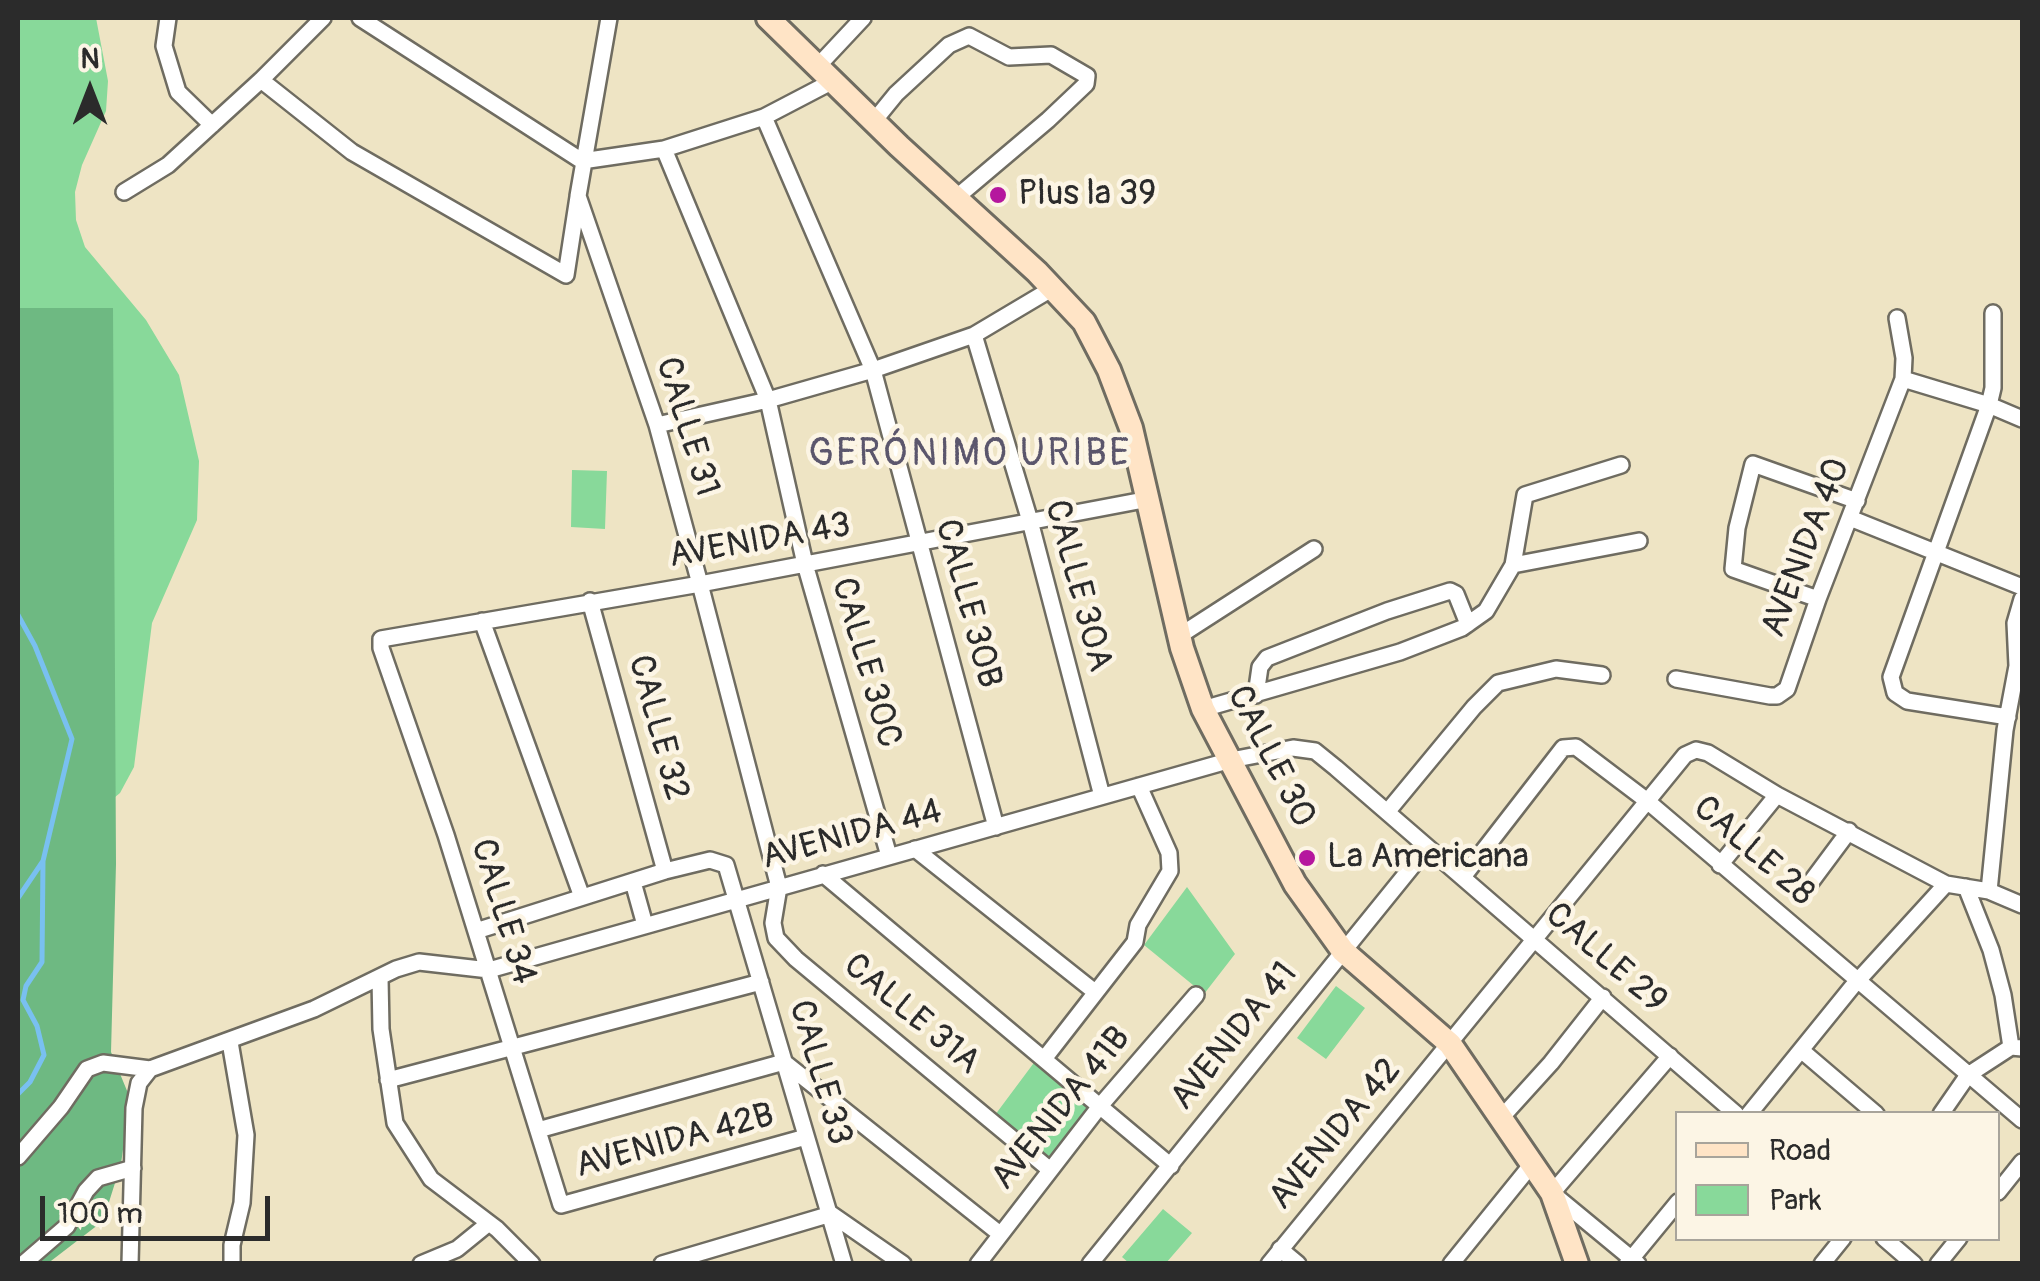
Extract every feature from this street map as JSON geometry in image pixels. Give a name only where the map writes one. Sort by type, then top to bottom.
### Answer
[{"type":"main road","name":"CALLE 30","points":[[768,18],[1053,288],[1084,322],[1131,428],[1180,636],[1203,709],[1295,884],[1343,951],[1450,1044],[1552,1193],[1577,1264]]},
{"type":"street","points":[[168,18],[164,46],[178,92],[212,125]]},
{"type":"street","points":[[124,192],[168,165],[323,18]]},
{"type":"street","points":[[360,18],[582,161],[664,149],[764,117],[825,74],[863,18]]},
{"type":"street","name":"CALLE 31","points":[[609,18],[578,196],[657,425],[780,887]]},
{"type":"street","points":[[874,121],[896,94],[949,45],[969,36],[1009,57],[1051,56],[1087,76],[1086,84],[1048,120],[957,197]]},
{"type":"street","points":[[260,80],[352,152],[566,274],[578,196]]},
{"type":"street","name":"CALLE 30B","points":[[764,117],[873,370],[996,827]]},
{"type":"street","name":"CALLE 30C","points":[[664,149],[768,400],[805,564],[889,856]]},
{"type":"street","points":[[657,425],[768,400],[873,370],[974,335],[1053,288]]},
{"type":"street","points":[[1994,313],[1993,388],[1989,405],[1892,677],[1892,688],[1907,701],[2008,717]]},
{"type":"street","name":"AVENIDA 40","points":[[1676,678],[1777,696],[1787,689],[1904,380],[1897,318]]},
{"type":"street","name":"CALLE 30A","points":[[974,335],[1030,520],[1102,796]]},
{"type":"street","points":[[1904,380],[2022,419]]},
{"type":"street","points":[[1818,599],[1733,569],[1737,528],[1753,464],[1856,501]]},
{"type":"street","points":[[1203,709],[1400,652],[1468,624],[1492,604],[1513,565],[1525,495],[1621,465]]},
{"type":"street","name":"AVENIDA 43","points":[[381,640],[1149,499]]},
{"type":"street","points":[[1850,518],[2022,587]]},
{"type":"street","points":[[1513,565],[1639,541]]},
{"type":"street","points":[[1180,636],[1314,550]]},
{"type":"street","points":[[1256,695],[1260,666],[1267,658],[1387,610],[1450,591],[1456,594],[1468,624]]},
{"type":"street","points":[[1989,891],[2008,717],[2018,666],[2015,623],[2022,600]]},
{"type":"street","name":"CALLE 32","points":[[590,601],[665,871]]},
{"type":"street","points":[[482,621],[582,898]]},
{"type":"street","name":"CALLE 34","points":[[381,640],[561,1205]]},
{"type":"street","points":[[1388,811],[1474,707],[1498,684],[1556,669],[1602,675]]},
{"type":"street","name":"CALLE 28","points":[[1463,877],[1563,748],[1576,747],[1646,800],[2022,1120]]},
{"type":"street","name":"CALLE 29","points":[[1232,760],[1293,748],[1314,751],[1534,936],[1733,1111]]},
{"type":"street","points":[[1450,1044],[1646,800],[1685,755],[1696,750],[1708,753],[1777,796],[1946,884],[1989,891],[2022,905]]},
{"type":"street","name":"AVENIDA 44","points":[[489,970],[1232,760]]},
{"type":"street","points":[[1044,1059],[1134,942],[1138,924],[1170,871],[1170,854],[1139,786]]},
{"type":"street","points":[[1720,865],[1777,796]]},
{"type":"street","points":[[1808,886],[1843,829]]},
{"type":"street","points":[[915,848],[1095,992]]},
{"type":"street","name":"AVENIDA 41","points":[[1090,1264],[1427,848]]},
{"type":"street","name":"CALLE 33","points":[[665,871],[718,860],[726,865],[844,1264]]},
{"type":"street","points":[[476,931],[665,871]]},
{"type":"street","points":[[824,874],[1171,1166]]},
{"type":"street","points":[[633,882],[644,924]]},
{"type":"street","points":[[1751,1111],[1857,981],[1946,884]]},
{"type":"street","name":"CALLE 31A","points":[[780,887],[773,924],[776,938],[1049,1169]]},
{"type":"street","points":[[1943,1111],[1968,1075],[2017,1048],[1991,950],[1966,887]]},
{"type":"street","points":[[18,1157],[88,1069],[103,1063],[150,1070],[314,1009],[419,962],[489,970]]},
{"type":"street","points":[[380,978],[395,1123],[430,1179],[489,1223],[532,1264]]},
{"type":"street","points":[[388,1080],[761,982]]},
{"type":"street","name":"AVENIDA 41B","points":[[978,1264],[1100,1106],[1196,995]]},
{"type":"street","points":[[1502,1116],[1551,1063],[1603,996]]},
{"type":"street","points":[[230,1042],[246,1135],[242,1203],[232,1245],[232,1264]]},
{"type":"street","name":"AVENIDA 42","points":[[1269,1264],[1450,1044]]},
{"type":"street","points":[[1801,1050],[1872,1111]]},
{"type":"street","points":[[1552,1193],[1670,1056]]},
{"type":"street","points":[[538,1130],[784,1062],[1000,1234]]},
{"type":"street","points":[[130,1264],[136,1095],[139,1083],[150,1070]]},
{"type":"street","name":"AVENIDA 42B","points":[[561,1205],[806,1138]]},
{"type":"street","points":[[2000,1190],[2022,1162]]},
{"type":"street","points":[[1450,1264],[1532,1164]]},
{"type":"street","points":[[24,1264],[67,1226],[86,1191],[98,1178],[133,1168]]},
{"type":"street","name":"CALLE 30","points":[[1552,1193],[1633,1262]]},
{"type":"street","points":[[1633,1262],[1675,1206]]},
{"type":"street","points":[[662,1264],[830,1214],[903,1264]]},
{"type":"street","points":[[422,1264],[458,1249],[489,1223]]},
{"type":"street","points":[[1822,1264],[1840,1241]]},
{"type":"street","points":[[1887,1241],[1914,1264]]},
{"type":"street","points":[[1938,1264],[1956,1241]]},
{"type":"street","points":[[1280,1249],[1298,1264]]},
{"type":"green space","points":[[18,18],[96,18],[108,81],[106,111],[82,165],[75,192],[76,220],[85,247],[146,320],[179,375],[199,461],[197,520],[152,623],[134,767],[120,793],[97,812],[18,982]]},
{"type":"green space","points":[[18,308],[113,308],[116,864],[111,1052],[130,1098],[121,1164],[103,1221],[47,1264],[18,1263]]},
{"type":"green space","points":[[572,470],[607,471],[605,529],[571,527]]},
{"type":"green space","points":[[1187,887],[1235,954],[1204,994],[1144,945]]},
{"type":"green space","points":[[1336,986],[1365,1008],[1326,1059],[1297,1038]]},
{"type":"green space","points":[[1036,1060],[1096,1106],[1047,1162],[995,1115]]},
{"type":"green space","points":[[1163,1209],[1192,1233],[1166,1263],[1129,1263],[1122,1257]]},
{"type":"waterway","points":[[18,615],[35,646],[72,739],[43,861],[18,898]]},
{"type":"waterway","points":[[18,1094],[30,1082],[44,1055],[37,1026],[23,1000],[26,986],[42,962],[43,861]]},
{"type":"place","name":"Plus la 39","points":[[998,195]]},
{"type":"place","name":"La Americana","points":[[1307,858]]},
{"type":"district","name":"GERÓNIMO URIBE","points":[[970,455]]}]
